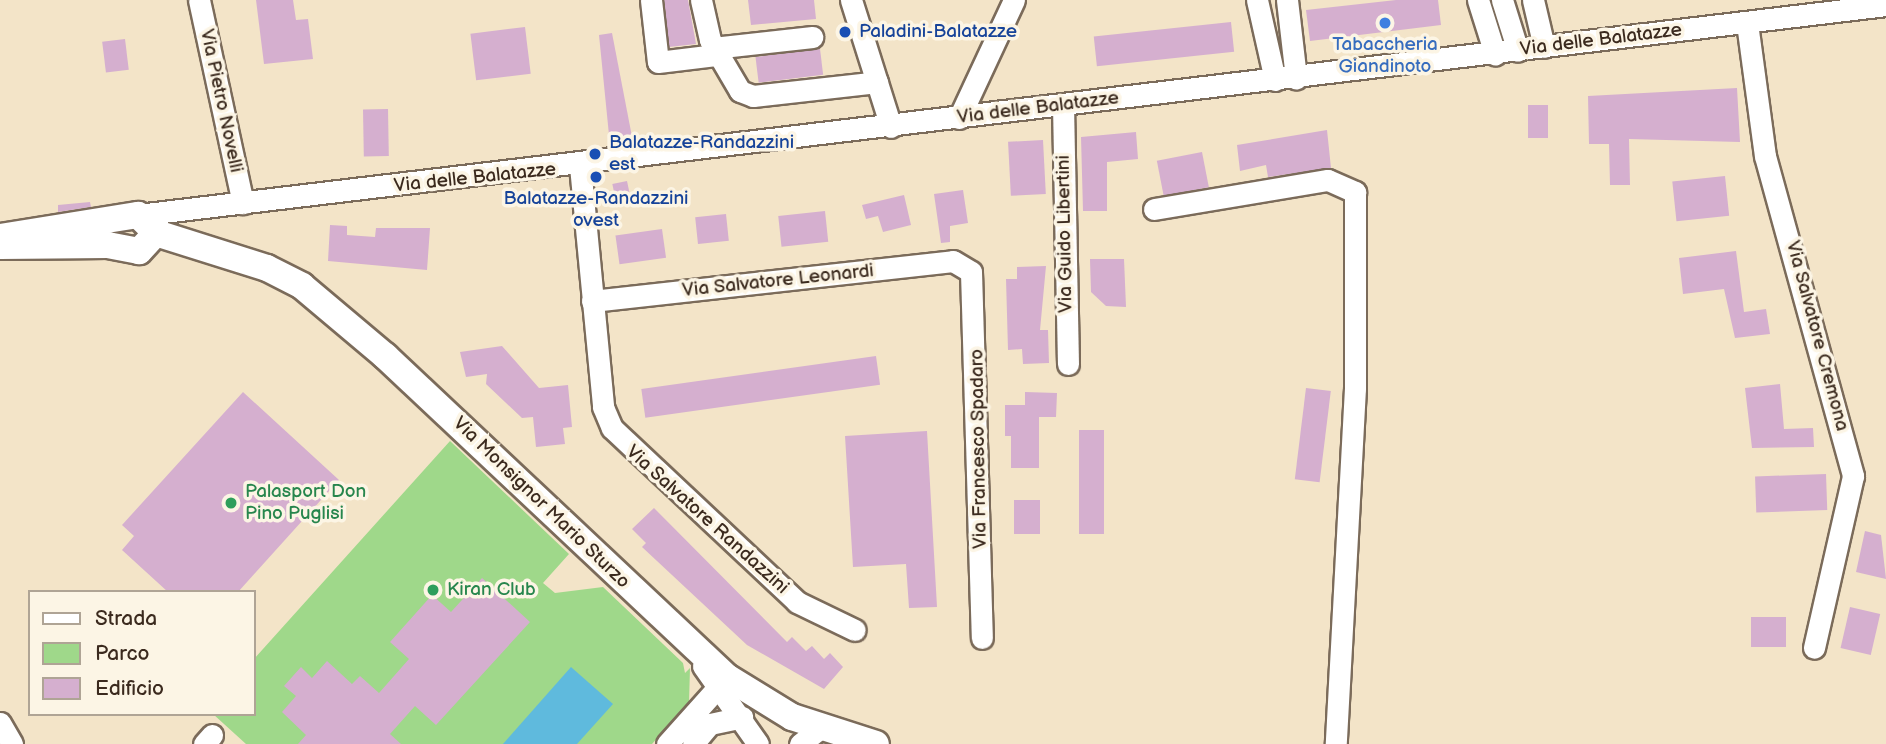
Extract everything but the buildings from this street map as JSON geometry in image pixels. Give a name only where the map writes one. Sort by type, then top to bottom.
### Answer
[{"type":"main road","points":[[0,237],[142,232]]},
{"type":"main road","points":[[0,246],[142,232]]},
{"type":"main road","name":"Via Monsignor Mario Sturzo","points":[[142,232],[267,268],[330,306],[678,635],[723,682],[813,739],[874,744]]},
{"type":"street","name":"Via Pietro Novelli","points":[[199,0],[243,203]]},
{"type":"street","points":[[651,0],[658,62],[813,37]]},
{"type":"street","points":[[701,0],[714,51],[729,81],[753,96],[877,82]]},
{"type":"street","points":[[851,0],[891,127]]},
{"type":"street","points":[[959,118],[1013,0]]},
{"type":"street","points":[[1257,0],[1285,79]]},
{"type":"street","points":[[1285,79],[1287,0]]},
{"type":"street","points":[[1478,0],[1495,54]]},
{"type":"street","points":[[1502,0],[1518,51]]},
{"type":"street","points":[[1533,0],[1544,47]]},
{"type":"street","name":"Via delle Balatazze","points":[[142,232],[190,211],[243,203],[580,166],[1063,104],[1747,23],[1858,4],[1886,5]]},
{"type":"street","name":"Via Salvatore Cremona","points":[[1747,23],[1765,156],[1853,476],[1814,648]]},
{"type":"street","name":"Via Guido Libertini","points":[[1063,104],[1068,364]]},
{"type":"street","name":"Via Salvatore Randazzini","points":[[580,166],[603,407],[621,442],[797,602],[855,630]]},
{"type":"street","points":[[1154,209],[1328,180],[1355,192],[1355,388],[1336,744]]},
{"type":"street","name":"Via Salvatore Leonardi","points":[[592,302],[953,261],[962,265]]},
{"type":"street","name":"Via Francesco Spadaro","points":[[962,265],[976,287],[982,638]]},
{"type":"street","points":[[667,744],[723,682],[758,744]]},
{"type":"street","points":[[693,744],[710,724],[742,717]]},
{"type":"street","points":[[0,723],[12,744]]},
{"type":"green space","name":"Kiran Club","points":[[450,441],[569,554],[543,583],[555,593],[603,587],[683,663],[685,673],[690,668],[689,703],[652,744],[246,744],[215,716],[256,716],[256,657]]},
{"type":"water","points":[[571,667],[613,704],[577,744],[503,744]]},
{"type":"place","name":"Tabaccheria Giandinoto","points":[[1385,23]]},
{"type":"place","name":"Paladini-Balatazze","points":[[845,32]]},
{"type":"place","name":"Balatazze-Randazzini est","points":[[595,154]]},
{"type":"place","name":"Balatazze-Randazzini ovest","points":[[596,177]]},
{"type":"place","name":"Palasport Don Pino Puglisi","points":[[231,503]]},
{"type":"place","name":"Kiran Club","points":[[433,590]]}]
